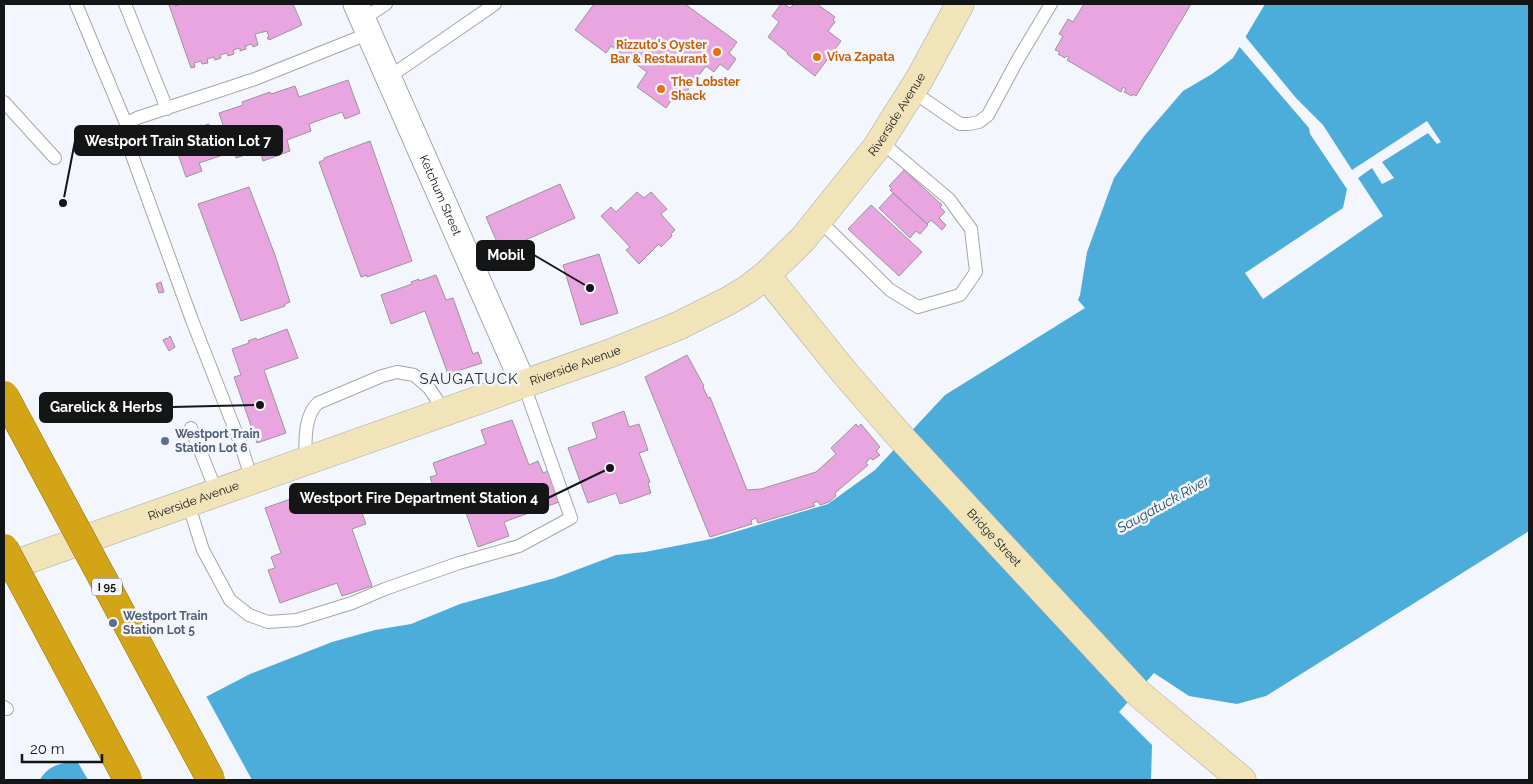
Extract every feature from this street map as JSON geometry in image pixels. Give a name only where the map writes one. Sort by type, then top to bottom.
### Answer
[{"type":"highway","name":"I 95","points":[[4,394],[210,780]]},
{"type":"highway","points":[[4,548],[128,780]]},
{"type":"main road","name":"Riverside Avenue","points":[[4,568],[611,353],[678,326],[728,301],[766,275],[819,220],[876,148],[879,140],[912,91],[960,4]]},
{"type":"main road","name":"Bridge Street","points":[[766,275],[844,372],[897,433],[1138,693],[1242,780]]},
{"type":"street","name":"Ketchum Street","points":[[363,19],[524,385]]},
{"type":"lane","points":[[76,4],[127,126],[126,134],[129,147],[192,320],[241,445],[252,481]]},
{"type":"lane","points":[[126,4],[167,109]]},
{"type":"lane","points":[[127,126],[129,122],[254,79],[363,19],[386,4]]},
{"type":"lane","points":[[389,77],[496,4]]},
{"type":"lane","points":[[912,91],[960,124],[979,122],[988,115],[1017,60],[1051,4]]},
{"type":"lane","points":[[4,102],[55,158]]},
{"type":"lane","points":[[819,220],[890,290],[918,307],[960,295],[976,272],[971,228],[948,199],[879,140]]},
{"type":"lane","points":[[305,462],[307,429],[312,409],[318,403],[382,376],[397,372],[414,375],[429,388],[446,412]]},
{"type":"lane","points":[[188,503],[204,550],[230,600],[249,614],[268,622],[297,620],[352,603],[459,563],[519,546],[571,518],[524,385]]},
{"type":"lane","points":[[191,428],[216,493]]},
{"type":"water","name":"Saugatuck River","points":[[1265,4],[1529,4],[1529,531],[1266,696],[1237,704],[1189,696],[1154,673],[1119,712],[1152,745],[1151,780],[40,780],[48,770],[59,764],[85,760],[250,674],[332,642],[375,630],[411,624],[460,604],[555,578],[616,555],[645,552],[711,539],[828,504],[875,470],[945,395],[1085,308],[1078,300],[1087,252],[1114,178],[1145,135],[1183,91],[1212,74],[1233,58]]},
{"type":"pier","points":[[1244,35],[1296,98],[1323,125],[1352,170],[1427,121],[1441,142],[1437,144],[1428,133],[1382,162],[1394,178],[1382,184],[1372,168],[1358,178],[1383,216],[1263,299],[1245,273],[1343,208],[1347,189],[1310,134],[1309,128],[1238,45]]},
{"type":"pier","points":[[205,694],[252,780],[88,780],[76,759],[84,758]]},
{"type":"building","points":[[174,4],[175,6],[181,4],[293,4],[302,25],[269,40],[267,38],[269,37],[267,31],[255,34],[258,45],[253,47],[252,44],[245,46],[246,49],[240,51],[240,48],[233,50],[234,54],[228,56],[227,53],[220,55],[221,58],[215,60],[214,57],[207,59],[208,63],[202,64],[201,61],[194,63],[195,67],[191,68],[169,5]]},
{"type":"building","points":[[594,4],[685,4],[737,42],[729,53],[736,59],[728,70],[720,64],[714,72],[706,66],[681,99],[675,95],[666,108],[637,87],[647,72],[611,46],[606,53],[575,30]]},
{"type":"building","points":[[781,4],[790,8],[794,4],[817,4],[835,17],[833,20],[835,22],[828,31],[841,41],[815,76],[768,37],[779,22],[772,16]]},
{"type":"building","points":[[1084,4],[1191,4],[1136,96],[1133,94],[1132,96],[1124,92],[1126,89],[1123,87],[1121,92],[1067,60],[1069,57],[1065,58],[1058,54],[1060,52],[1055,50],[1063,36],[1059,34],[1068,19],[1073,22]]},
{"type":"building","points":[[348,80],[360,113],[345,119],[342,112],[309,124],[311,131],[287,140],[290,151],[263,161],[260,150],[236,158],[235,151],[199,163],[202,171],[186,177],[174,142],[190,137],[189,133],[184,135],[183,132],[185,130],[209,124],[209,126],[201,130],[202,133],[223,125],[219,113],[243,105],[242,102],[270,92],[271,94],[295,86],[299,97]]},
{"type":"building","points":[[370,141],[412,261],[367,277],[367,275],[361,277],[319,162],[324,160],[324,158]]},
{"type":"building","points":[[904,170],[942,205],[940,207],[945,212],[939,218],[946,225],[942,230],[931,220],[927,224],[890,190],[892,189],[889,186]]},
{"type":"building","points":[[560,184],[575,218],[501,251],[486,217]]},
{"type":"building","points":[[249,187],[275,255],[290,302],[285,304],[285,306],[241,321],[198,204]]},
{"type":"building","points":[[637,192],[644,198],[651,192],[667,209],[661,214],[675,230],[661,247],[659,244],[639,264],[626,250],[630,247],[601,216],[611,207],[616,212]]},
{"type":"building","points":[[893,193],[928,225],[920,234],[916,231],[910,238],[879,208]]},
{"type":"building","points":[[871,205],[922,252],[899,276],[848,229]]},
{"type":"building","points":[[599,254],[618,313],[581,325],[563,265]]},
{"type":"building","points":[[436,275],[446,300],[453,298],[473,354],[478,352],[482,363],[448,374],[425,311],[391,324],[381,295],[412,284],[411,282],[419,279],[419,281]]},
{"type":"building","points":[[161,282],[164,292],[159,293],[156,284]]},
{"type":"building","points":[[287,329],[298,358],[264,370],[286,433],[257,443],[234,377],[241,375],[232,349],[249,343],[248,341],[256,338],[257,340]]},
{"type":"building","points":[[170,336],[175,347],[169,351],[163,340]]},
{"type":"building","points":[[687,355],[704,386],[708,398],[710,397],[747,490],[761,489],[816,472],[836,454],[831,448],[856,424],[858,427],[861,424],[880,447],[876,451],[880,455],[873,460],[870,458],[866,463],[868,465],[835,493],[836,496],[829,502],[820,505],[818,501],[813,503],[815,506],[758,523],[756,518],[751,520],[752,524],[710,537],[645,377]]},
{"type":"building","points":[[624,411],[629,427],[639,424],[648,450],[639,453],[650,482],[648,483],[651,493],[620,504],[616,493],[588,503],[568,448],[597,438],[592,423]]},
{"type":"building","points":[[512,420],[529,465],[538,461],[543,473],[548,471],[559,502],[504,522],[509,536],[478,547],[458,490],[444,495],[440,483],[433,486],[430,477],[437,475],[433,463],[486,444],[481,430]]},
{"type":"building","points":[[354,491],[366,524],[352,529],[372,586],[342,596],[337,583],[280,603],[268,570],[275,568],[271,557],[281,553],[265,508],[296,497],[300,510]]},
{"type":"place","name":"Rizzuto's Oyster Bar & Restaurant","points":[[717,52]]},
{"type":"place","name":"Viva Zapata","points":[[817,57]]},
{"type":"place","name":"The Lobster Shack","points":[[661,89]]},
{"type":"place","name":"Westport Train Station Lot 7","points":[[63,203]]},
{"type":"place","name":"Mobil","points":[[590,288]]},
{"type":"place","name":"Garelick & Herbs","points":[[260,405]]},
{"type":"place","name":"Westport Train Station Lot 6","points":[[165,441]]},
{"type":"place","name":"Westport Fire Department Station 4","points":[[610,468]]},
{"type":"place","name":"Westport Train Station Lot 5","points":[[113,623]]},
{"type":"district","name":"SAUGATUCK","points":[[469,379]]}]
